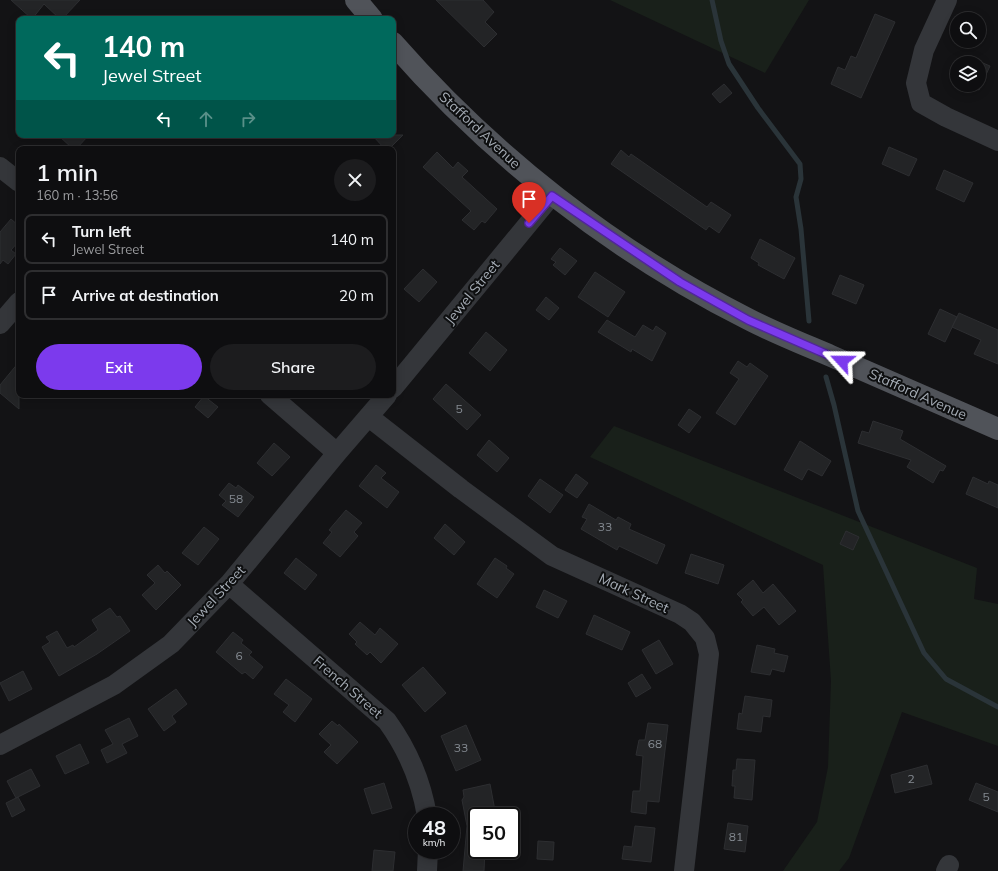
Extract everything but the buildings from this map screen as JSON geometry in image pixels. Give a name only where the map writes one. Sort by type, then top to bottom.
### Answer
[{"type":"main road","points":[[356,0],[369,16]]},
{"type":"main road","name":"Stafford Avenue","points":[[396,46],[486,138],[552,196],[680,282],[748,320],[998,429]]},
{"type":"street","points":[[947,0],[924,50],[916,83],[921,103],[946,117],[998,141]]},
{"type":"street","points":[[0,166],[16,179]]},
{"type":"street","name":"Jewel Street","points":[[396,384],[552,196]]},
{"type":"street","points":[[0,324],[16,305]]},
{"type":"street","points":[[273,398],[337,453]]},
{"type":"street","name":"Jewel Street","points":[[0,745],[88,699],[139,669],[171,644],[229,584],[384,398]]},
{"type":"street","name":"Mark Street","points":[[369,416],[461,489],[552,556],[680,614],[700,629],[705,638],[709,654],[684,871]]},
{"type":"street","name":"French Street","points":[[229,584],[387,721],[398,736],[413,764],[424,794],[426,807]]},
{"type":"street","points":[[427,871],[428,859]]},
{"type":"shaded area","points":[[610,0],[809,0],[765,73]]},
{"type":"shaded area","points":[[614,426],[977,568],[974,599],[998,604],[998,746],[902,712],[849,858],[839,871],[783,871],[817,822],[828,767],[831,681],[823,565],[590,457]]},
{"type":"waterway","points":[[712,0],[721,41],[729,64],[758,108],[800,164],[801,179],[796,197],[801,229],[809,321]]},
{"type":"waterway","points":[[826,377],[834,405],[858,511],[924,653],[946,679],[998,707]]},
{"type":"route","points":[[529,223],[552,196],[585,220],[680,282],[748,320],[842,361]]}]
